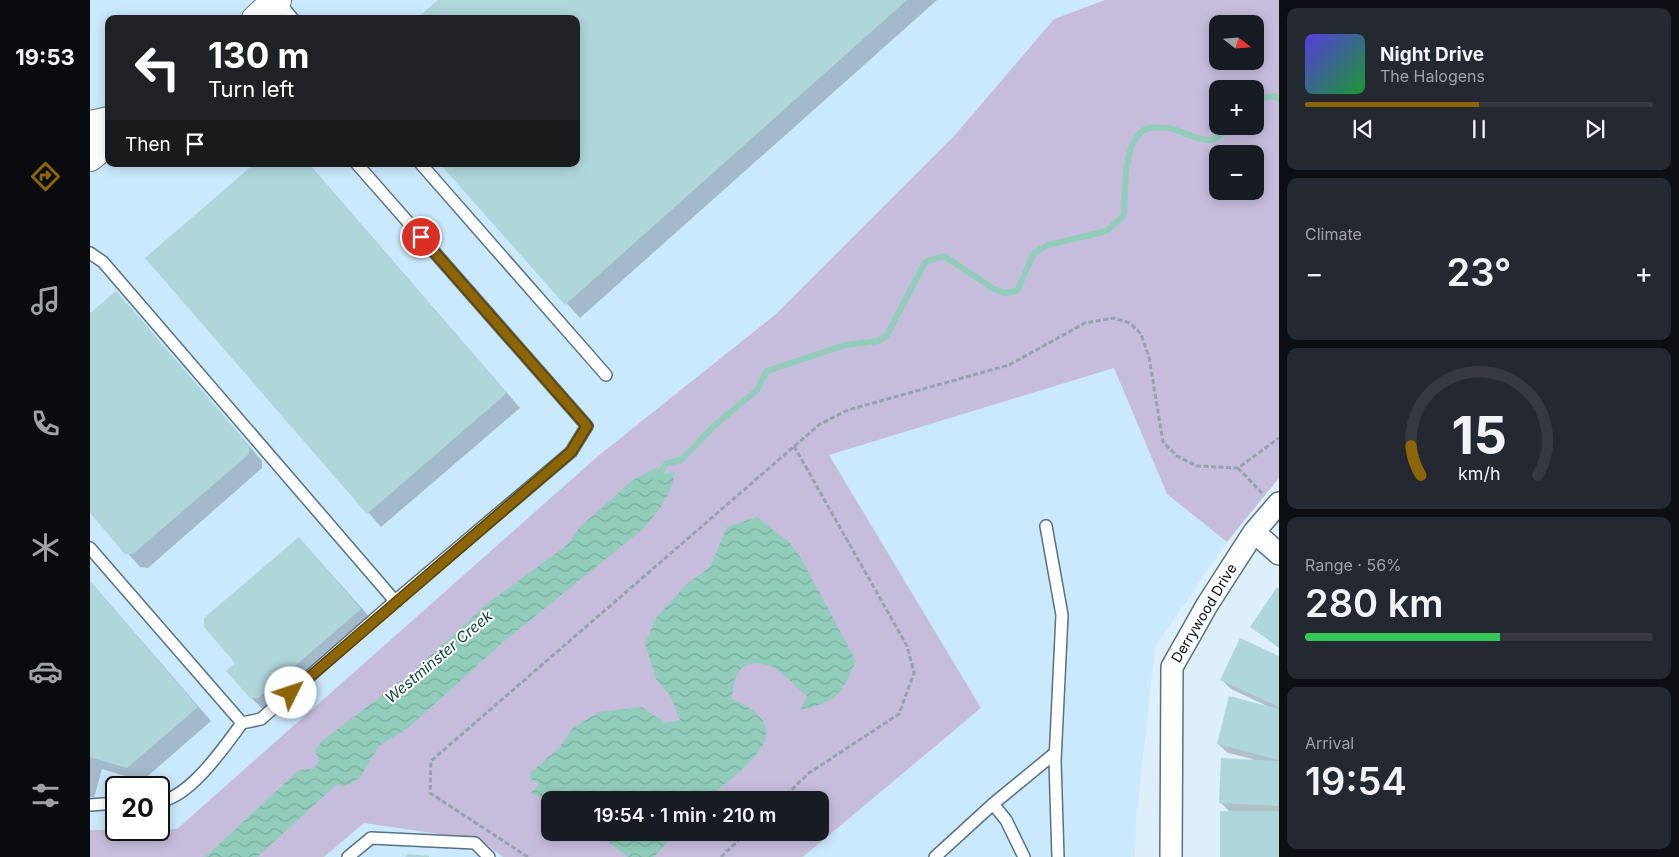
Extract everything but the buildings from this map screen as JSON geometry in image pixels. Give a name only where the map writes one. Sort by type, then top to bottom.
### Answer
[{"type":"street","points":[[260,15],[277,0]]},
{"type":"street","points":[[90,125],[105,122]]},
{"type":"street","points":[[90,157],[105,144]]},
{"type":"street","name":"Derrywood Drive","points":[[1171,857],[1172,667],[1207,605],[1254,532],[1279,503]]},
{"type":"street","points":[[1254,532],[1279,554]]},
{"type":"lane","points":[[277,0],[290,15]]},
{"type":"lane","points":[[170,797],[196,781],[242,723],[261,719],[571,452],[587,426],[361,167]]},
{"type":"lane","points":[[424,167],[606,375]]},
{"type":"lane","points":[[90,253],[103,262],[396,601]]},
{"type":"lane","points":[[1046,526],[1062,616],[1055,753],[1058,857]]},
{"type":"lane","points":[[90,548],[242,723]]},
{"type":"lane","points":[[935,857],[993,804],[1055,753]]},
{"type":"lane","points":[[90,804],[105,803]]},
{"type":"lane","points":[[993,804],[1006,820],[1024,857]]},
{"type":"lane","points":[[348,857],[370,838],[475,843],[489,857]]},
{"type":"path","points":[[528,857],[430,793],[431,761],[820,424],[848,410],[1008,365],[1085,323],[1114,318],[1130,323],[1141,334],[1149,357],[1163,442],[1177,456],[1197,466],[1238,468],[1279,438]]},
{"type":"path","points":[[790,791],[809,773],[899,714],[914,673],[907,646],[794,446]]},
{"type":"path","points":[[722,857],[738,841]]},
{"type":"shaded area","points":[[90,0],[1105,0],[1054,19],[955,135],[776,314],[598,456],[177,829],[170,829],[170,776],[105,776],[105,830],[90,830]]},
{"type":"shaded area","points":[[1105,0],[1279,0],[1279,478],[1227,542],[1167,494],[1114,368],[829,455],[981,708],[829,835],[829,791],[541,791],[541,841],[822,841],[803,857],[503,857],[480,840],[364,823],[324,857],[90,857],[90,830],[105,830],[105,841],[170,841],[170,829],[177,829],[598,456],[776,314],[955,135],[1054,19]]},
{"type":"shaded area","points":[[1114,368],[1167,494],[1227,542],[1155,647],[1136,821],[1135,857],[803,857],[822,841],[829,841],[829,835],[981,708],[828,455]]},
{"type":"shaded area","points":[[364,823],[480,840],[503,857],[324,857]]},
{"type":"water","name":"Westminster Creek","points":[[656,468],[661,474],[674,472],[673,480],[668,495],[643,529],[508,638],[408,728],[379,746],[360,778],[344,787],[339,784],[334,787],[257,857],[205,857],[299,770],[313,769],[319,761],[315,750],[323,740],[408,676],[487,604],[567,545],[580,527],[634,479]]},
{"type":"water","points":[[757,517],[790,543],[801,558],[856,661],[842,690],[831,700],[800,710],[807,696],[779,671],[770,666],[752,663],[741,669],[734,682],[732,699],[754,711],[764,724],[766,737],[760,750],[749,763],[716,791],[541,791],[541,797],[531,793],[539,784],[531,779],[530,773],[559,748],[573,728],[599,712],[642,707],[665,723],[680,720],[671,697],[656,679],[645,644],[656,618],[687,584],[710,567],[727,527]]},
{"type":"water","points":[[607,841],[668,841],[654,857],[628,857]]},
{"type":"waterway","points":[[1264,98],[1274,96],[1279,99]]},
{"type":"waterway","points":[[655,480],[667,463],[681,460],[714,426],[757,390],[767,371],[845,345],[879,341],[887,335],[925,262],[944,256],[994,289],[1005,293],[1017,291],[1034,253],[1048,245],[1107,231],[1124,215],[1126,169],[1132,146],[1137,136],[1144,130],[1155,127],[1167,128],[1203,140],[1211,140],[1221,135]]},
{"type":"route","points":[[291,693],[571,452],[587,426],[421,237]]}]
